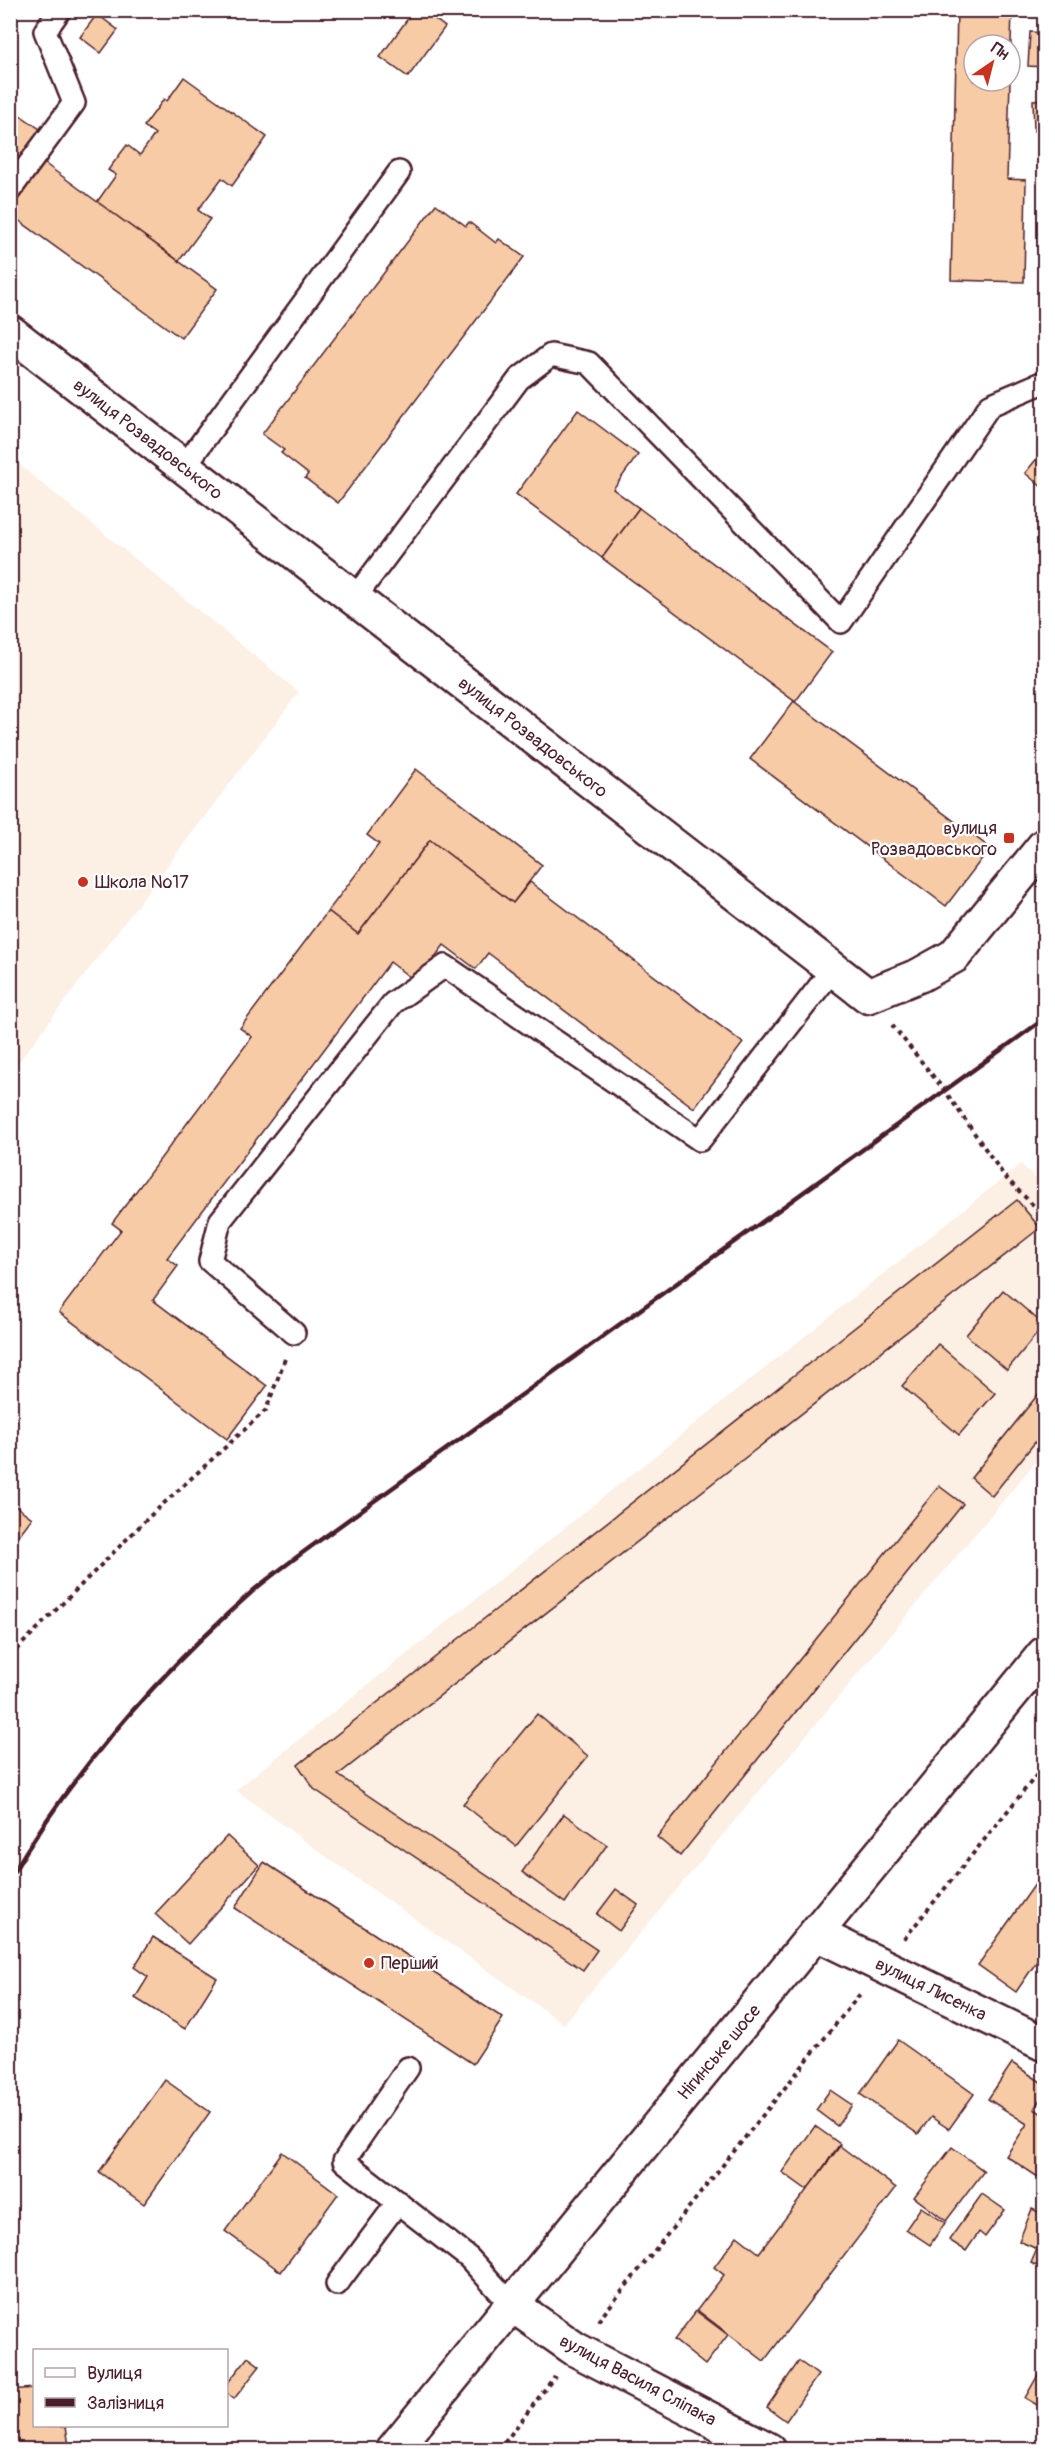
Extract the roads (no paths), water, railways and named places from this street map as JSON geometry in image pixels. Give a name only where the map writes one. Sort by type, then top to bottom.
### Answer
[{"type":"street","name":"вулиця Розвадовського","points":[[10,332],[868,996],[920,975],[954,956],[1044,846]]},
{"type":"street","name":"Нігинське шосе","points":[[393,2450],[1044,1654]]},
{"type":"street","name":"вулиця Лисенка","points":[[817,1934],[1044,2044]]},
{"type":"street","name":"вулиця Василя Сліпака","points":[[511,2304],[575,2349],[769,2450]]},
{"type":"lane","points":[[10,190],[74,103],[45,31],[60,10]]},
{"type":"lane","points":[[184,467],[399,172]]},
{"type":"lane","points":[[354,599],[519,379],[551,355],[589,363],[841,622],[990,405],[1044,382]]},
{"type":"lane","points":[[294,1333],[210,1261],[220,1221],[393,1003],[445,966],[700,1140],[833,969]]},
{"type":"lane","points":[[408,2068],[344,2161],[469,2259],[511,2304]]},
{"type":"lane","points":[[337,2284],[398,2202]]},
{"type":"railway","points":[[10,1878],[62,1799],[121,1724],[185,1655],[254,1590],[345,1522],[1044,1019]]},
{"type":"place","name":"вулиця Розвадовського","points":[[1009,838]]},
{"type":"place","name":"Школа №17","points":[[83,882]]},
{"type":"place","name":"Перший","points":[[369,1963]]}]
